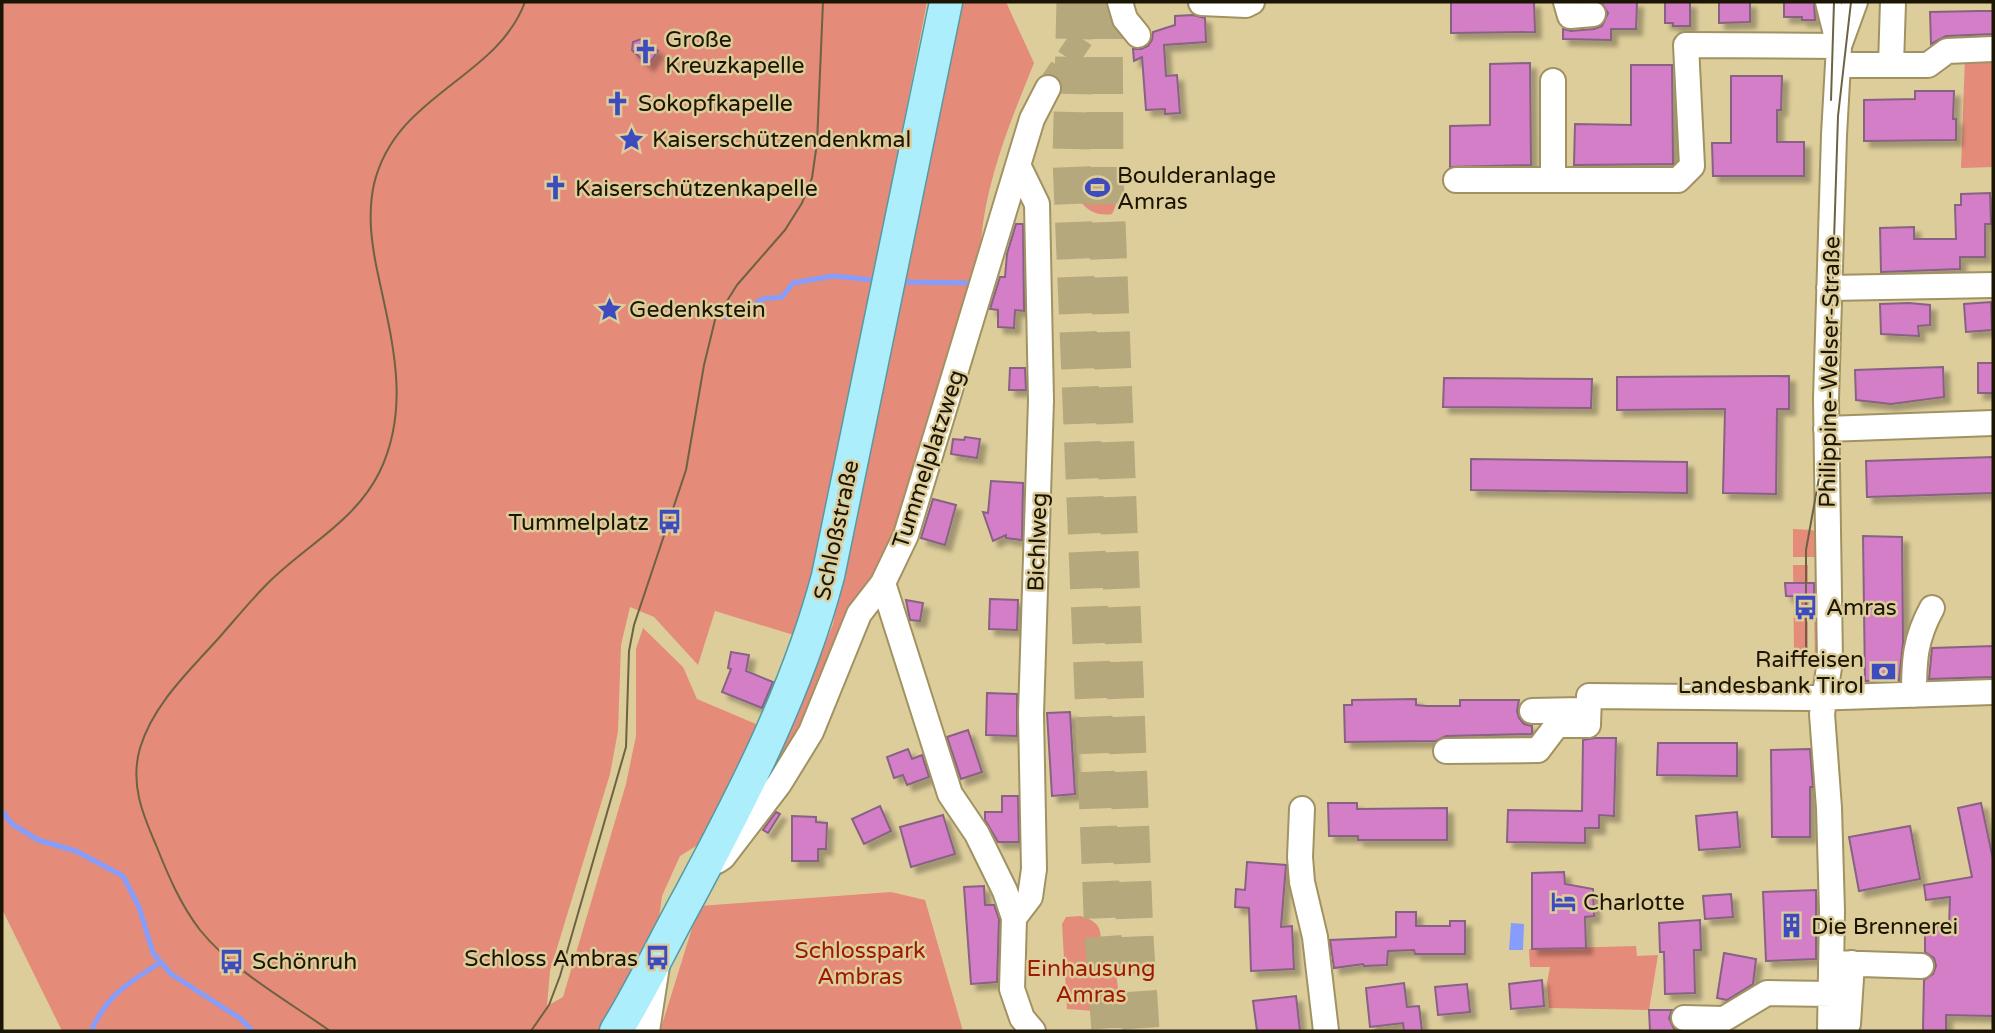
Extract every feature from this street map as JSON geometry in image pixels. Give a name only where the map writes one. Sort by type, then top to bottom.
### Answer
[{"type":"main road","name":"Schloßstraße","points":[[658,958],[768,743],[816,620],[828,576],[946,2]]},
{"type":"main road","points":[[616,1031],[658,958]]},
{"type":"street","points":[[1120,2],[1125,19],[1138,35]]},
{"type":"street","points":[[1201,3],[1246,5],[1252,2]]},
{"type":"street","points":[[1566,2],[1570,16],[1593,14]]},
{"type":"street","name":"Philippine-Welser-Straße","points":[[1828,2],[1839,55]]},
{"type":"street","name":"Philippine-Welser-Straße","points":[[1844,1027],[1832,993],[1842,963],[1822,722],[1823,698],[1830,661],[1826,429],[1839,55],[1854,2]]},
{"type":"street","points":[[1891,65],[1893,2]]},
{"type":"street","points":[[1456,180],[1678,180],[1692,166],[1686,45],[1839,55],[1891,65],[1928,65],[1947,51],[1993,49]]},
{"type":"street","points":[[1553,81],[1553,179]]},
{"type":"street","name":"Tummelplatzweg","points":[[704,869],[723,857],[785,774],[811,732],[859,614],[883,583],[906,535],[1032,119],[1048,88]]},
{"type":"street","name":"Bichlweg","points":[[1014,918],[1030,897],[1034,869],[1031,715],[1041,400],[1037,204],[1018,165]]},
{"type":"street","points":[[1829,288],[1993,285]]},
{"type":"street","points":[[1826,429],[1993,423]]},
{"type":"street","name":"Bichlweg","points":[[883,583],[950,794],[995,866],[1014,918],[1012,989],[1022,1018],[1033,1031]]},
{"type":"street","points":[[1914,695],[1916,642],[1932,608]]},
{"type":"street","points":[[1446,751],[1538,750],[1557,725],[1588,725],[1589,696],[1823,698],[1993,692]]},
{"type":"street","points":[[1532,711],[1588,710]]},
{"type":"street","points":[[1302,809],[1302,882],[1315,936],[1326,1031]]},
{"type":"street","name":"Schloßstraße","points":[[647,1031],[658,958]]},
{"type":"street","points":[[1844,1027],[1842,963],[1921,967]]},
{"type":"street","points":[[1684,1018],[1724,1019],[1767,993],[1832,993]]},
{"type":"green space","points":[[2,2],[927,2],[816,576],[797,636],[715,611],[698,665],[654,617],[630,607],[621,645],[618,731],[610,774],[550,971],[547,1006],[563,997],[626,784],[636,736],[636,649],[643,628],[683,667],[697,699],[763,727],[704,841],[680,856],[662,896],[657,933],[602,1031],[62,1031],[2,909]]},
{"type":"green space","points":[[961,2],[1006,2],[1034,63],[1008,128],[994,173],[981,241],[895,544],[783,764],[775,758],[794,724],[833,624]]},
{"type":"green space","points":[[1993,56],[1993,167],[1961,168],[1965,57]]},
{"type":"green space","name":"Boulderanlage Amras","points":[[1089,166],[1101,175],[1110,177],[1113,182],[1117,200],[1112,214],[1092,211],[1080,199],[1078,183]]},
{"type":"green space","points":[[1793,529],[1812,530],[1820,534],[1820,557],[1793,557]]},
{"type":"green space","points":[[1793,565],[1808,565],[1808,651],[1794,652]]},
{"type":"green space","points":[[1814,597],[1821,597],[1819,667],[1815,667]]},
{"type":"green space","name":"Schlosspark Ambras","points":[[891,892],[925,900],[963,1031],[660,1031],[699,906]]},
{"type":"green space","name":"Einhausung Amras","points":[[1081,916],[1097,925],[1101,943],[1113,951],[1121,1010],[1067,1009],[1062,924],[1066,917]]},
{"type":"green space","points":[[1636,946],[1637,956],[1658,955],[1649,1010],[1549,1008],[1547,983],[1550,967],[1530,967],[1529,949]]},
{"type":"water","points":[[1511,923],[1524,924],[1523,950],[1509,950]]},
{"type":"building","points":[[1451,2],[1534,2],[1535,32],[1451,33]]},
{"type":"building","points":[[1601,2],[1637,2],[1636,29],[1611,29],[1611,40],[1563,39],[1563,29],[1571,31],[1602,26],[1608,13]]},
{"type":"building","points":[[1665,2],[1690,2],[1690,26],[1665,23]]},
{"type":"building","points":[[1719,2],[1750,2],[1750,22],[1719,23]]},
{"type":"building","points":[[1784,2],[1814,2],[1815,20],[1784,17]]},
{"type":"building","points":[[1993,11],[1993,34],[1946,36],[1931,44],[1930,12]]},
{"type":"building","points":[[1193,15],[1205,18],[1206,42],[1164,45],[1166,76],[1177,75],[1180,113],[1165,114],[1165,109],[1146,110],[1142,57],[1134,61],[1133,49],[1148,46],[1153,32],[1175,25],[1175,16]]},
{"type":"building","name":"Große Kreuzkapelle","points":[[641,39],[658,51],[648,65],[632,50],[633,42]]},
{"type":"building","points":[[1530,63],[1531,165],[1450,167],[1450,126],[1490,125],[1490,64]]},
{"type":"building","points":[[1631,65],[1672,65],[1673,164],[1574,165],[1575,124],[1631,125]]},
{"type":"building","points":[[1731,76],[1782,76],[1781,110],[1777,110],[1777,142],[1804,142],[1804,176],[1713,176],[1712,143],[1731,143]]},
{"type":"building","points":[[1915,91],[1954,91],[1953,119],[1956,119],[1956,140],[1864,141],[1864,100],[1915,99]]},
{"type":"building","points":[[1990,193],[1991,224],[1985,224],[1985,257],[1960,257],[1960,269],[1881,272],[1880,228],[1914,227],[1914,239],[1956,239],[1955,205],[1961,205],[1961,194]]},
{"type":"building","points":[[1016,224],[1023,224],[1024,311],[1015,310],[1014,328],[998,327],[998,310],[990,309],[1000,277],[1005,277],[1007,254]]},
{"type":"building","points":[[1991,302],[1992,330],[1966,332],[1964,304]]},
{"type":"building","points":[[1880,304],[1930,305],[1930,325],[1918,326],[1919,336],[1881,334]]},
{"type":"building","points":[[1978,363],[1993,363],[1993,393],[1978,393]]},
{"type":"building","points":[[1943,367],[1944,397],[1891,404],[1856,400],[1855,370]]},
{"type":"building","points":[[1010,368],[1025,368],[1026,390],[1009,390]]},
{"type":"building","points":[[1789,376],[1789,409],[1777,409],[1776,494],[1723,493],[1725,409],[1617,410],[1617,377]]},
{"type":"building","points":[[1444,378],[1592,379],[1591,408],[1443,407]]},
{"type":"building","points":[[965,437],[980,439],[977,458],[951,454],[953,439],[964,440]]},
{"type":"building","points":[[1993,457],[1993,493],[1867,497],[1866,461]]},
{"type":"building","points":[[1471,459],[1687,462],[1687,493],[1471,490]]},
{"type":"building","points":[[991,481],[1023,483],[1022,540],[1006,538],[1006,535],[993,541],[983,512],[988,513]]},
{"type":"building","points":[[933,499],[956,505],[945,545],[921,538]]},
{"type":"building","points":[[1863,536],[1902,537],[1903,643],[1899,680],[1865,681]]},
{"type":"building","points":[[1785,583],[1814,583],[1814,597],[1786,596]]},
{"type":"building","points":[[990,599],[1018,600],[1017,630],[989,629]]},
{"type":"building","points":[[906,600],[923,603],[920,621],[910,620]]},
{"type":"building","points":[[1993,646],[1993,677],[1929,679],[1932,648]]},
{"type":"building","points":[[731,652],[749,655],[746,671],[773,682],[762,708],[722,692],[731,669],[728,668]]},
{"type":"building","points":[[987,693],[1017,694],[1017,736],[986,735]]},
{"type":"building","points":[[1416,699],[1416,705],[1426,706],[1460,706],[1460,700],[1519,700],[1519,718],[1524,724],[1532,726],[1532,734],[1446,736],[1436,741],[1345,742],[1344,705],[1352,705],[1352,700]]},
{"type":"building","points":[[1070,712],[1075,794],[1052,796],[1047,713]]},
{"type":"building","points":[[968,730],[982,772],[961,779],[947,737]]},
{"type":"building","points":[[1616,738],[1614,816],[1599,815],[1599,828],[1585,828],[1585,843],[1507,842],[1508,810],[1582,811],[1583,740]]},
{"type":"building","points":[[1658,743],[1737,743],[1737,776],[1657,775]]},
{"type":"building","points":[[908,749],[912,759],[922,755],[929,777],[907,785],[903,775],[894,778],[887,757]]},
{"type":"building","points":[[1810,749],[1813,787],[1810,787],[1810,837],[1772,837],[1771,750]]},
{"type":"building","points":[[1002,796],[1018,796],[1019,842],[998,842],[985,820],[985,812],[1002,812]]},
{"type":"building","points":[[1328,803],[1357,803],[1357,809],[1447,808],[1447,840],[1358,840],[1358,836],[1329,836]]},
{"type":"building","points":[[1981,803],[1993,859],[1993,1016],[1946,1015],[1946,1031],[1923,1031],[1924,980],[1933,974],[1936,966],[1934,958],[1925,952],[1925,927],[1949,927],[1950,897],[1926,900],[1924,885],[1972,877],[1958,808]]},
{"type":"building","points":[[880,806],[891,831],[864,844],[852,819]]},
{"type":"building","points":[[776,812],[780,814],[768,833],[763,830]]},
{"type":"building","points":[[1737,812],[1740,847],[1699,850],[1696,816]]},
{"type":"building","points":[[943,815],[955,854],[911,867],[900,827]]},
{"type":"building","points":[[792,816],[816,817],[816,822],[827,823],[826,849],[818,849],[818,861],[792,861]]},
{"type":"building","points":[[1910,826],[1920,879],[1859,891],[1849,837]]},
{"type":"building","points":[[1247,862],[1286,865],[1281,927],[1292,926],[1294,969],[1251,971],[1249,908],[1235,907],[1236,889],[1245,890]]},
{"type":"building","name":"Charlotte","points":[[1564,872],[1565,884],[1593,889],[1594,916],[1585,917],[1586,948],[1532,949],[1532,873]]},
{"type":"building","points":[[984,886],[985,905],[994,905],[999,919],[997,982],[971,984],[964,887]]},
{"type":"building","name":"Die Brennerei","points":[[1816,890],[1816,959],[1766,961],[1763,892]]},
{"type":"building","points":[[1731,894],[1733,917],[1705,919],[1703,896]]},
{"type":"building","points":[[1396,912],[1416,912],[1416,926],[1450,926],[1450,921],[1465,921],[1465,954],[1388,951],[1387,965],[1363,964],[1334,968],[1330,940],[1396,937]]},
{"type":"building","points":[[1700,920],[1701,950],[1694,950],[1695,993],[1665,994],[1664,952],[1660,952],[1659,923]]},
{"type":"building","points":[[1724,953],[1756,959],[1753,984],[1727,1000],[1717,998]]},
{"type":"building","points":[[1542,980],[1544,1006],[1511,1009],[1509,984]]},
{"type":"building","points":[[1404,983],[1407,1007],[1419,1006],[1422,1031],[1404,1031],[1403,1023],[1370,1027],[1366,988]]},
{"type":"building","points":[[1467,984],[1470,1012],[1438,1015],[1435,987]]},
{"type":"building","points":[[1296,996],[1300,1031],[1257,1031],[1253,1001]]},
{"type":"building","points":[[1649,1010],[1672,1010],[1669,1018],[1675,1031],[1650,1031]]},
{"type":"waterway","points":[[726,317],[741,315],[762,299],[782,297],[793,283],[833,276],[874,280]]},
{"type":"waterway","points":[[904,282],[975,283]]},
{"type":"waterway","points":[[2,811],[12,824],[38,840],[76,851],[123,876],[139,907],[153,953],[171,974],[241,1019],[252,1031]]},
{"type":"waterway","points":[[91,1031],[111,999],[161,962]]},
{"type":"tunnel","points":[[1075,2],[1071,159],[1103,936],[1110,1031]]},
{"type":"tunnel","points":[[1104,2],[1105,171],[1141,1031]]},
{"type":"tunnel","points":[[1048,88],[1106,2]]},
{"type":"tram line","points":[[330,1031],[244,972],[200,930],[175,889],[146,821],[137,786],[137,761],[153,717],[183,677],[268,583],[358,504],[380,471],[389,447],[397,400],[393,352],[371,232],[374,184],[386,153],[403,128],[424,107],[492,51],[511,28],[525,2]]},
{"type":"tram line","points":[[531,1031],[549,1005],[560,976],[626,747],[629,651],[634,625],[686,470],[704,365],[715,320],[737,285],[785,230],[802,203],[812,178],[817,143],[823,2]]},
{"type":"tram line","points":[[1831,100],[1834,2]]},
{"type":"tram line","points":[[1806,650],[1806,550],[1828,428],[1838,116],[1851,2]]},
{"type":"place","name":"Große Kreuzkapelle","points":[[645,52]]},
{"type":"place","name":"Sokopfkapelle","points":[[618,103]]},
{"type":"place","name":"Kaiserschützendenkmal","points":[[632,139]]},
{"type":"place","name":"Kaiserschützenkapelle","points":[[555,188]]},
{"type":"place","name":"Boulderanlage Amras","points":[[1097,188]]},
{"type":"place","name":"Gedenkstein","points":[[609,309]]},
{"type":"place","name":"Tummelplatz","points":[[669,522]]},
{"type":"place","name":"Amras","points":[[1806,607]]},
{"type":"place","name":"Raiffeisen Landesbank Tirol","points":[[1884,672]]},
{"type":"place","name":"Charlotte","points":[[1563,902]]},
{"type":"place","name":"Die Brennerei","points":[[1791,926]]},
{"type":"place","name":"Schloss Ambras","points":[[658,958]]},
{"type":"place","name":"Schönruh","points":[[232,961]]}]
